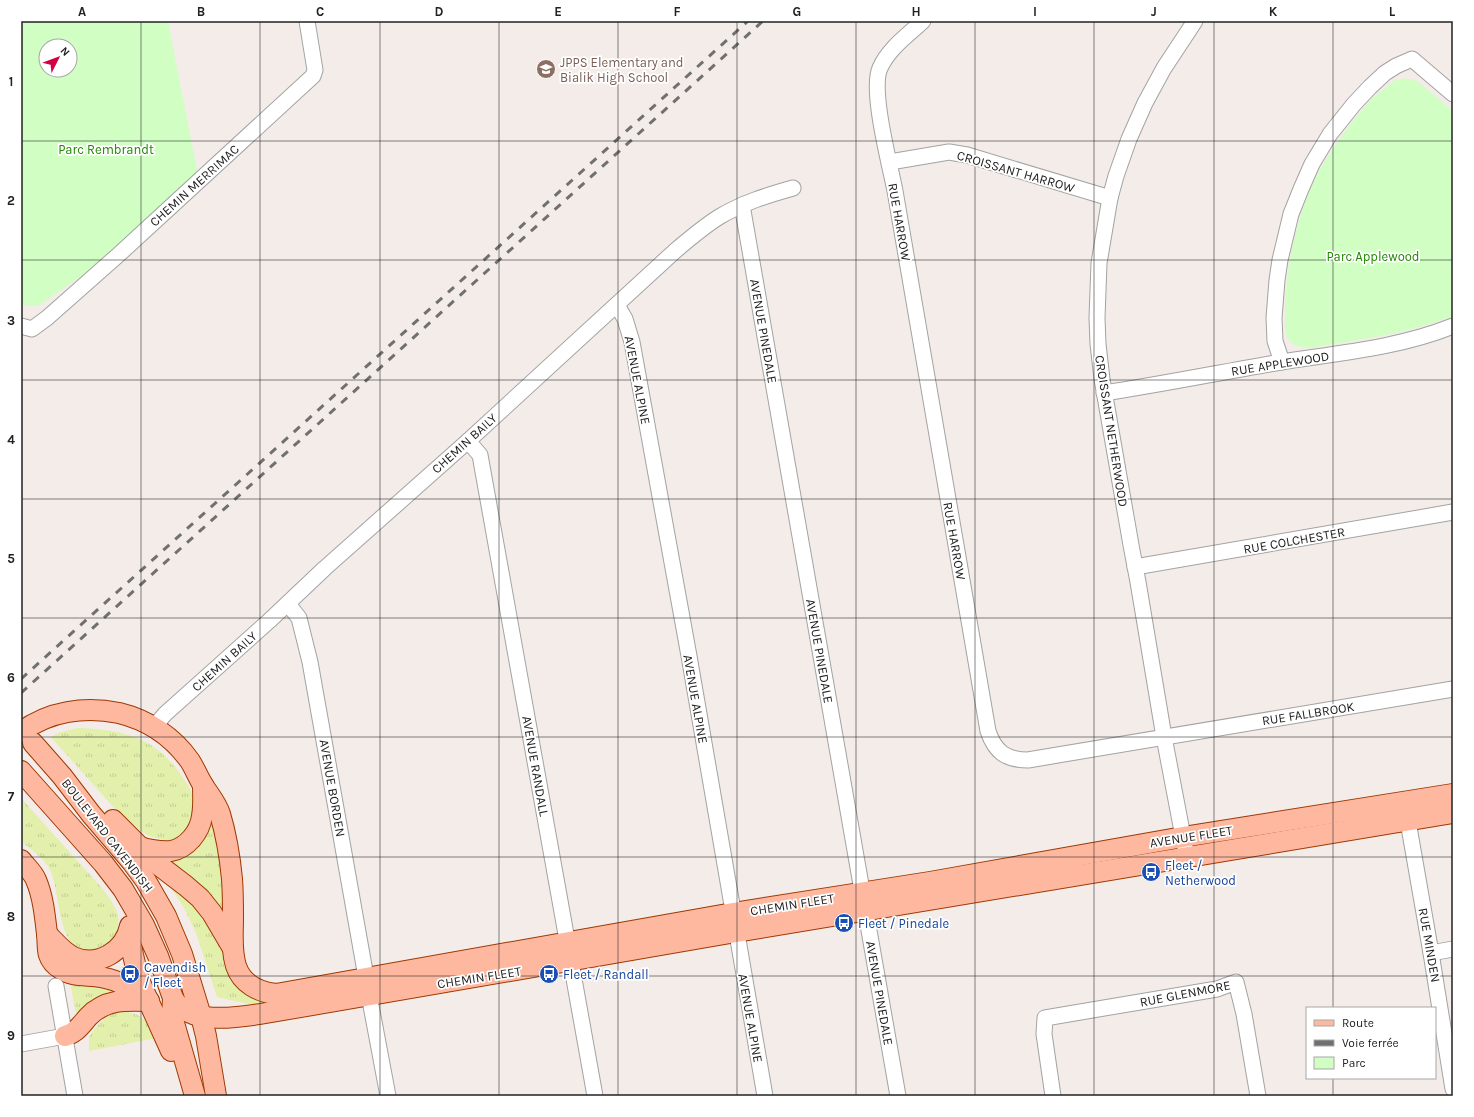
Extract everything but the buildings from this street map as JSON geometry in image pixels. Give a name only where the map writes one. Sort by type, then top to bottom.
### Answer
[{"type":"main road","points":[[27,737],[42,719],[76,711],[102,710],[136,718],[154,727],[183,753],[214,800],[220,813],[230,865],[233,897],[232,947]]},
{"type":"main road","name":"BOULEVARD CAVENDISH","points":[[27,737],[62,776],[91,814],[132,862],[153,892],[166,916],[187,968],[201,1016],[206,1036],[216,1096]]},
{"type":"main road","name":"BOULEVARD CAVENDISH","points":[[21,771],[98,857],[113,876],[133,905],[154,944],[173,998],[172,1016],[195,1096]]},
{"type":"main road","points":[[62,776],[99,806],[156,863],[200,898],[212,913],[232,947]]},
{"type":"main road","points":[[140,847],[159,851],[173,850],[194,836],[201,823],[203,815],[203,785]]},
{"type":"main road","name":"AVENUE FLEET","points":[[932,891],[1186,857],[1407,811],[1453,794]]},
{"type":"main road","name":"AVENUE FLEET","points":[[932,891],[1183,837],[1407,811],[1453,813]]},
{"type":"main road","points":[[21,860],[34,875],[38,885],[47,934],[49,956],[56,965],[63,971],[69,973],[99,976],[112,980],[126,986],[148,1001]]},
{"type":"main road","name":"CHEMIN FLEET","points":[[173,998],[177,1005],[184,1011],[201,1016],[227,1018],[246,1016],[368,986],[569,952],[736,932],[864,902],[932,891]]},
{"type":"main road","name":"CHEMIN FLEET","points":[[569,952],[733,913],[864,902]]},
{"type":"main road","points":[[47,934],[68,954],[78,959],[92,961],[104,958],[115,952],[124,943],[129,933],[133,905]]},
{"type":"main road","points":[[129,933],[139,980],[171,1052],[182,1096]]},
{"type":"main road","name":"CHEMIN FLEET","points":[[232,947],[236,965],[241,976],[254,988],[265,992],[283,993],[368,986]]},
{"type":"main road","points":[[65,1036],[75,1032],[93,1012],[107,1004],[126,1000],[148,1001]]},
{"type":"street","name":"CHEMIN MERRIMAC","points":[[26,328],[47,318],[116,257],[313,76],[316,70],[307,21]]},
{"type":"street","points":[[890,162],[881,119],[878,87],[879,69],[889,53],[923,21]]},
{"type":"street","name":"CROISSANT NETHERWOOD","points":[[1186,857],[1104,393],[1098,344],[1098,288],[1100,263],[1110,198],[1129,139],[1145,103],[1164,68],[1195,21]]},
{"type":"street","points":[[1282,362],[1275,343],[1274,318],[1280,260],[1291,214],[1312,164],[1330,134],[1370,87],[1390,69],[1412,58],[1453,94]]},
{"type":"street","name":"CROISSANT HARROW","points":[[890,162],[949,152],[967,155],[1110,198]]},
{"type":"street","name":"RUE HARROW","points":[[890,162],[945,486],[988,731],[991,740],[1002,753],[1010,758],[1023,760],[1164,738]]},
{"type":"street","name":"CHEMIN BAILY","points":[[154,727],[165,714],[288,604],[325,568],[468,441],[675,251],[702,229],[742,205],[767,195],[793,188]]},
{"type":"street","name":"AVENUE PINEDALE","points":[[742,205],[898,1096]]},
{"type":"street","name":"AVENUE ALPINE","points":[[617,305],[625,319],[633,350],[765,1096]]},
{"type":"street","name":"RUE APPLEWOOD","points":[[1104,393],[1282,362],[1392,345],[1453,326]]},
{"type":"street","name":"AVENUE RANDALL","points":[[468,441],[480,456],[595,1096]]},
{"type":"street","name":"RUE COLCHESTER","points":[[1135,567],[1453,512]]},
{"type":"street","name":"AVENUE BORDEN","points":[[288,604],[299,618],[310,662],[388,1096]]},
{"type":"street","name":"RUE FALLBROOK","points":[[1164,738],[1453,689]]},
{"type":"street","name":"RUE MINDEN","points":[[1407,811],[1453,1089]]},
{"type":"street","points":[[1431,953],[1453,950]]},
{"type":"street","name":"RUE GLENMORE","points":[[1053,1096],[1045,1039],[1046,1018],[1216,989],[1236,982],[1244,1014],[1258,1096]]},
{"type":"street","points":[[56,986],[75,1096]]},
{"type":"street","points":[[21,1044],[65,1036]]},
{"type":"green space","name":"Parc Rembrandt","points":[[21,21],[168,21],[199,181],[130,242],[38,306],[23,306],[21,303]]},
{"type":"green space","name":"Parc Applewood","points":[[1404,78],[1417,81],[1453,111],[1453,316],[1381,336],[1308,348],[1293,344],[1286,334],[1285,323],[1287,277],[1299,220],[1312,185],[1320,169],[1337,143],[1368,103],[1396,79],[1399,80]]},
{"type":"green space","points":[[78,728],[127,734],[153,747],[165,756],[176,768],[194,796],[198,809],[197,818],[194,824],[178,842],[166,841],[149,836],[137,828],[114,808],[51,737],[58,733]]},
{"type":"green space","points":[[21,798],[96,881],[111,900],[117,912],[117,930],[112,940],[103,948],[97,950],[83,950],[73,944],[66,933],[53,877],[48,866],[39,856],[21,841]]},
{"type":"green space","points":[[211,817],[218,847],[225,915],[166,859]]},
{"type":"green space","points":[[170,886],[188,894],[219,935],[229,971],[285,1002],[253,1005],[217,997],[196,933],[184,908]]},
{"type":"green space","points":[[70,982],[85,982],[125,992],[78,1023]]},
{"type":"green space","points":[[127,1012],[138,1015],[150,1026],[157,1038],[89,1051],[89,1037],[94,1029],[109,1014]]},
{"type":"railway","points":[[21,679],[748,21]]},
{"type":"railway","points":[[21,693],[763,21]]},
{"type":"place","name":"JPPS Elementary and Bialik High School","points":[[546,69]]},
{"type":"place","name":"Fleet / Netherwood","points":[[1151,872]]},
{"type":"place","name":"Fleet / Pinedale","points":[[844,923]]},
{"type":"place","name":"Cavendish / Fleet","points":[[130,974]]},
{"type":"place","name":"Fleet / Randall","points":[[549,974]]}]
